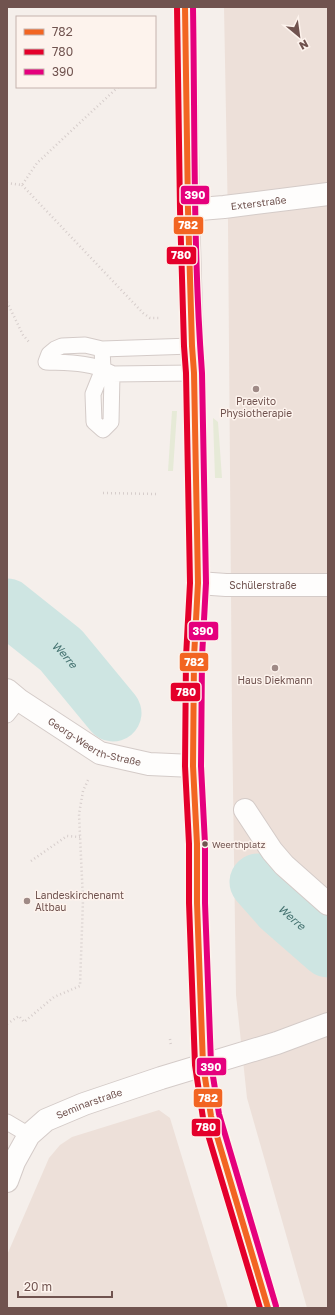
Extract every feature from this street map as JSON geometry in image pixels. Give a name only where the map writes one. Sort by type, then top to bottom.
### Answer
[{"type":"street","points":[[185,7],[188,210],[194,373],[198,583],[194,657],[193,766],[197,844],[197,903],[203,1065],[211,1116],[268,1308]]},
{"type":"street","name":"Exterstraße","points":[[188,210],[328,194]]},
{"type":"street","name":"Schülerstraße","points":[[198,583],[226,585],[328,585]]},
{"type":"street","name":"Georg-Weerth-Straße","points":[[11,702],[100,753],[149,764],[193,766]]},
{"type":"street","points":[[245,810],[284,865],[328,904]]},
{"type":"street","points":[[203,1065],[276,1043],[328,1024]]},
{"type":"street","name":"Seminarstraße","points":[[7,1180],[14,1162],[30,1134],[46,1120],[84,1104],[203,1065]]},
{"type":"lane","points":[[192,346],[102,349],[85,345],[62,346],[49,354],[46,362],[79,364],[108,372],[194,373]]},
{"type":"lane","points":[[102,349],[108,372]]},
{"type":"lane","points":[[7,1122],[30,1134]]},
{"type":"path","points":[[22,185],[37,163],[117,88]]},
{"type":"path","points":[[7,188],[7,183],[22,185],[143,313],[150,318],[161,318]]},
{"type":"path","points":[[7,302],[23,335],[46,362]]},
{"type":"path","points":[[103,493],[157,494]]},
{"type":"path","points":[[7,1024],[18,1016],[24,1022],[54,997],[80,986],[83,900],[79,814],[83,791],[100,753]]},
{"type":"path","points":[[31,861],[67,836],[80,837]]},
{"type":"shaded area","points":[[224,7],[328,7],[328,1308],[307,1308],[247,1098],[236,995],[228,223]]},
{"type":"shaded area","points":[[159,1110],[170,1118],[228,1308],[7,1308],[7,1255],[49,1158],[60,1145],[72,1137]]},
{"type":"green space","points":[[172,411],[177,411],[173,471],[168,471]]},
{"type":"green space","points":[[213,418],[218,422],[222,478],[215,478]]},
{"type":"waterway","name":"Werre","points":[[7,607],[61,650],[113,713]]},
{"type":"waterway","name":"Werre","points":[[258,882],[281,908],[328,949]]},
{"type":"transit line","name":"780","points":[[177,7],[180,210],[186,373],[190,583],[186,657],[185,766],[189,844],[189,903],[195,1065],[203,1118],[260,1308]]},
{"type":"transit line","name":"782","points":[[185,7],[188,210],[194,373],[198,583],[194,657],[193,766],[197,844],[197,903],[203,1065],[211,1116],[268,1308]]},
{"type":"transit line","name":"390","points":[[193,7],[197,282],[202,373],[206,583],[202,657],[201,766],[205,844],[205,903],[211,1064],[219,1114],[276,1306]]},
{"type":"place","name":"Praevito Physiotherapie","points":[[256,389]]},
{"type":"place","name":"Haus Diekmann","points":[[275,668]]},
{"type":"place","name":"Weerthplatz","points":[[205,844]]},
{"type":"place","name":"Landeskirchenamt Altbau","points":[[27,901]]}]
